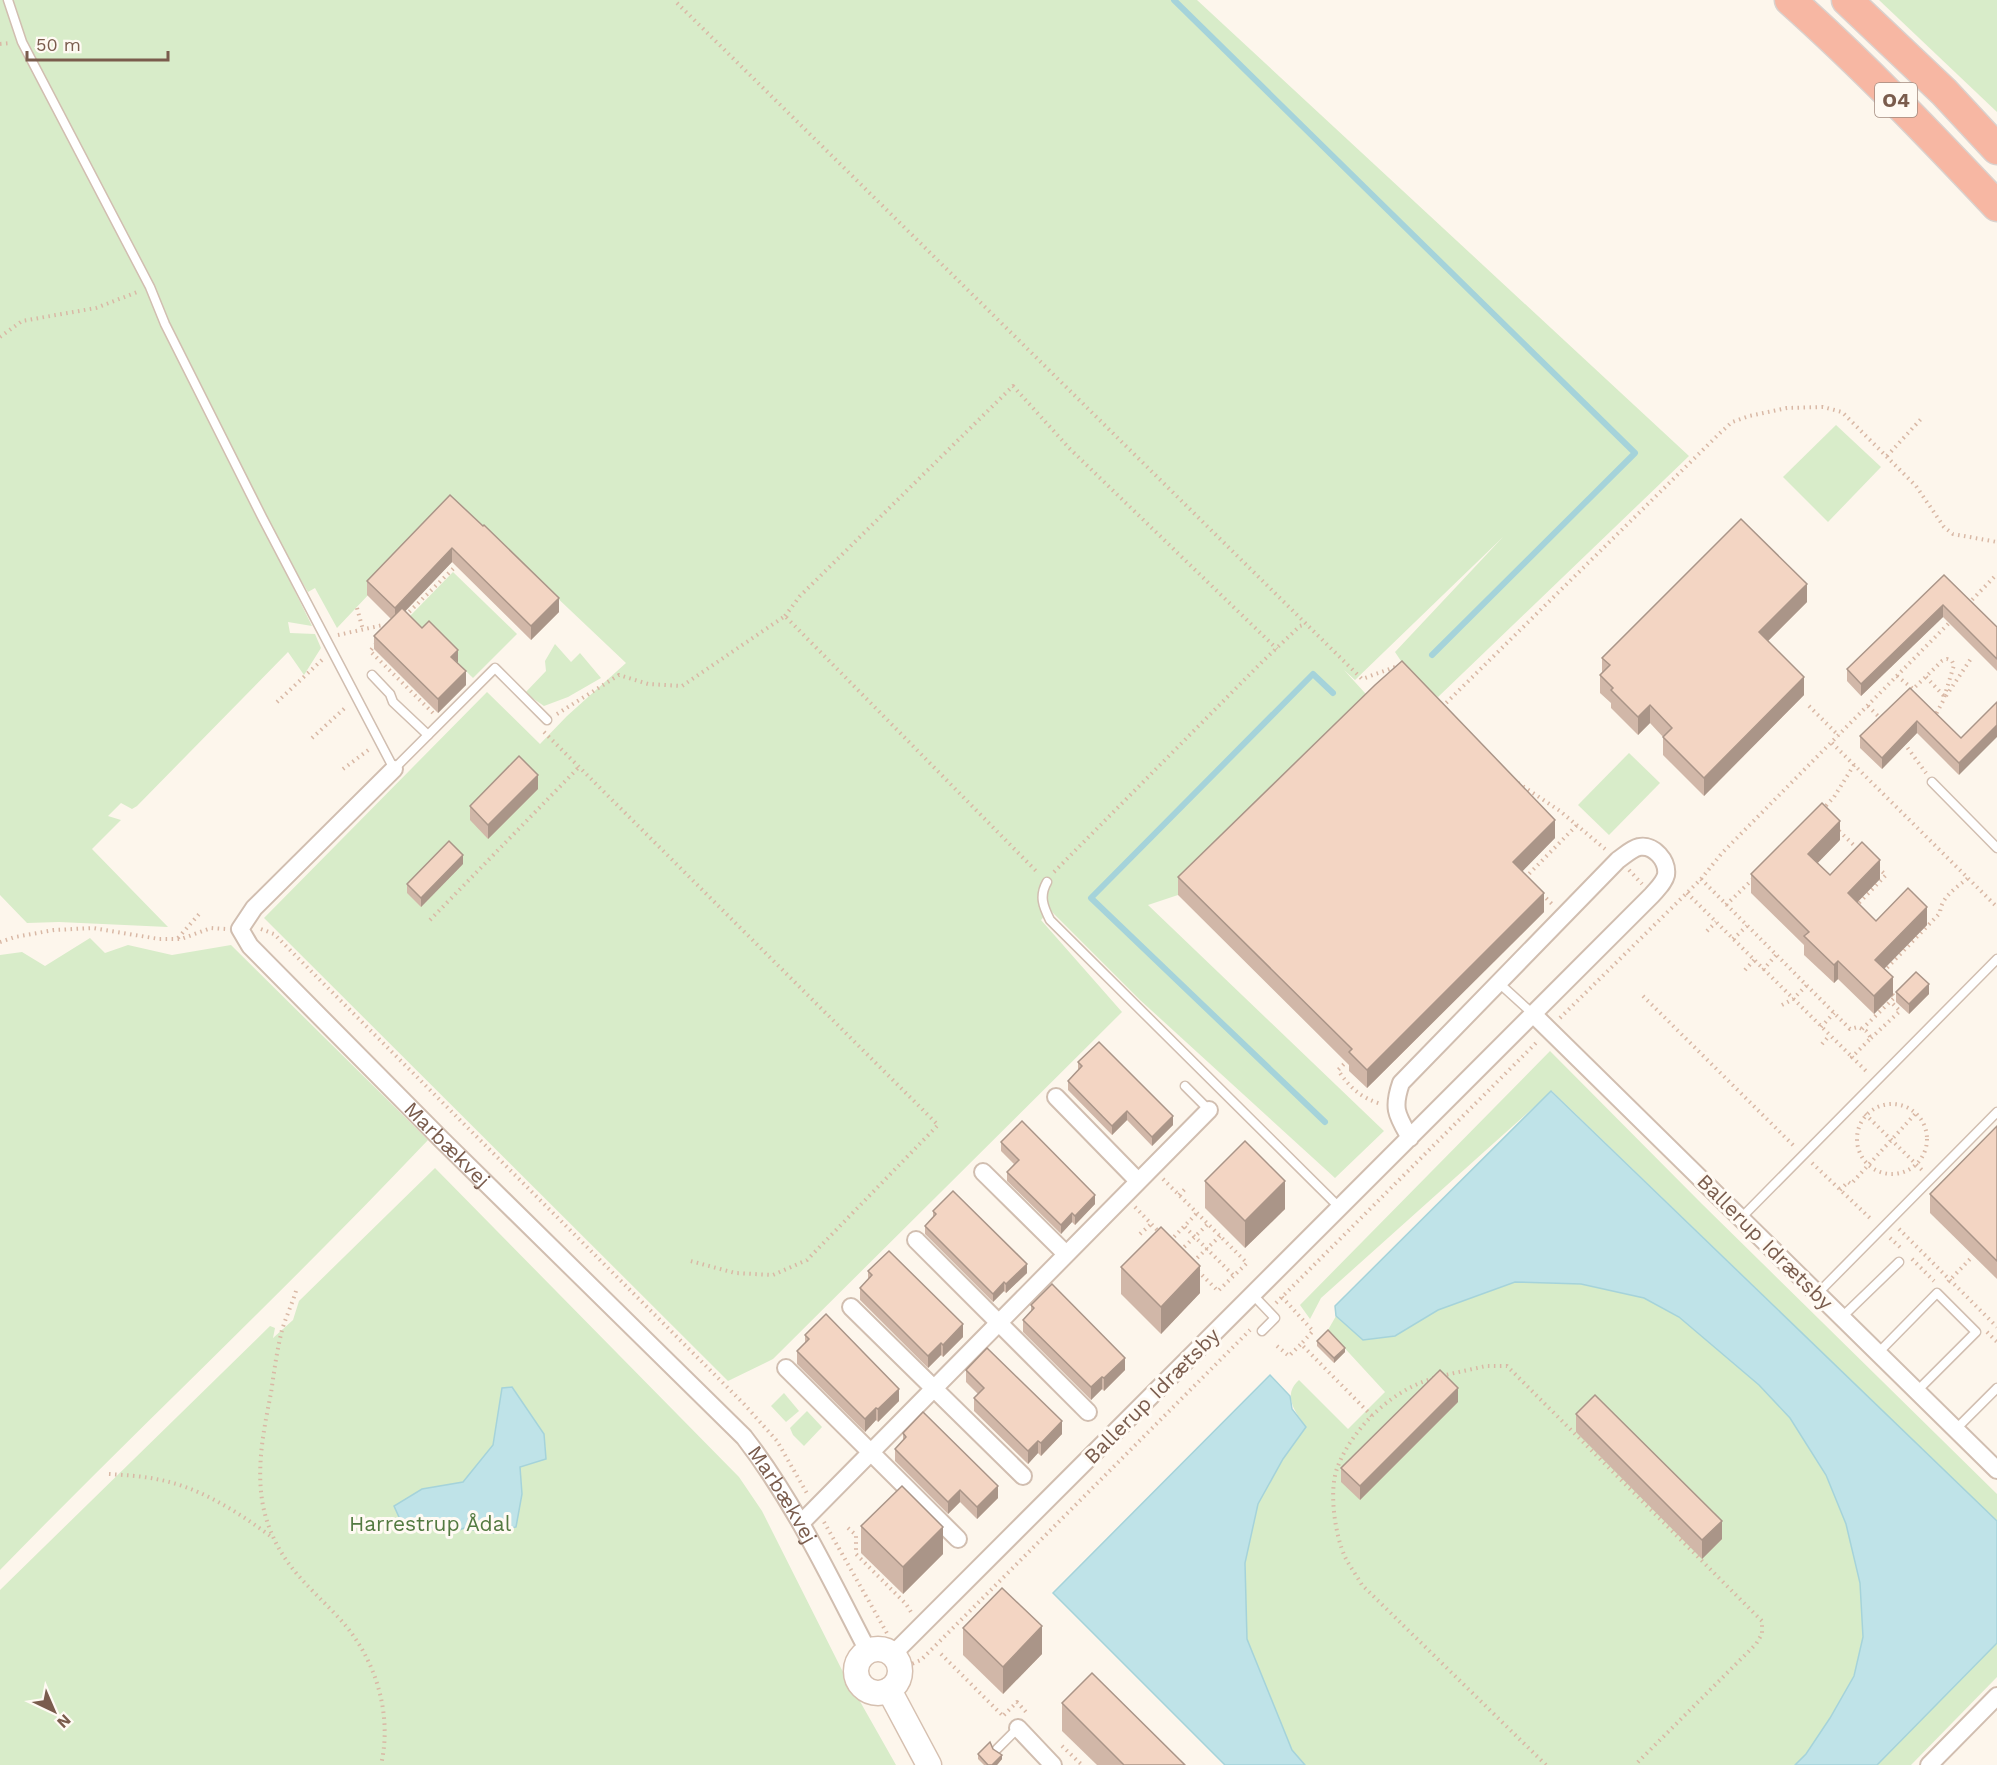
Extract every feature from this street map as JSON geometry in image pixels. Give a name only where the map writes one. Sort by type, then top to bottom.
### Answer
[{"type":"highway","name":"O4","points":[[1790,0],[1918,122],[1997,206]]},
{"type":"highway","name":"O4","points":[[1847,0],[1944,92],[1997,149]]},
{"type":"street","points":[[240,929],[254,908],[394,769]]},
{"type":"street","name":"Ballerup Idrætsby","points":[[897,1661],[1253,1295],[1663,884],[1666,874],[1665,864],[1659,854],[1649,848],[1640,847],[1618,860],[1500,984],[1401,1083],[1395,1100],[1397,1110]]},
{"type":"street","name":"Marbækvej","points":[[240,929],[250,946],[441,1139],[744,1437],[771,1472],[801,1523],[868,1651]]},
{"type":"street","name":"Ballerup Idrætsby","points":[[1534,1015],[1996,1467]]},
{"type":"street","points":[[1056,1097],[1138,1181]]},
{"type":"street","points":[[801,1523],[1209,1110]]},
{"type":"street","points":[[1397,1110],[1410,1138]]},
{"type":"street","points":[[983,1172],[1066,1254]]},
{"type":"street","points":[[916,1240],[1088,1412]]},
{"type":"street","points":[[851,1307],[1023,1476]]},
{"type":"street","points":[[786,1368],[958,1539]]},
{"type":"street","points":[[883,1649],[897,1661],[900,1676],[889,1690],[874,1692],[866,1689],[856,1674],[861,1657],[868,1651],[883,1649]]},
{"type":"street","points":[[889,1690],[929,1765]]},
{"type":"street","points":[[1929,1765],[1997,1696]]},
{"type":"street","points":[[1018,1728],[1053,1765]]},
{"type":"lane","points":[[8,0],[22,42],[150,287],[175,345],[394,769],[495,668],[548,720]]},
{"type":"lane","points":[[372,675],[390,694],[393,702],[428,735]]},
{"type":"lane","points":[[1932,782],[1997,848]]},
{"type":"lane","points":[[1047,882],[1042,891],[1044,909],[1050,920],[1340,1208]]},
{"type":"lane","points":[[1741,1218],[1997,959]]},
{"type":"lane","points":[[1500,984],[1534,1015]]},
{"type":"lane","points":[[1185,1086],[1209,1110]]},
{"type":"lane","points":[[1818,1293],[1997,1112]]},
{"type":"lane","points":[[1842,1317],[1899,1262]]},
{"type":"lane","points":[[1878,1353],[1937,1293],[1976,1332],[1917,1391]]},
{"type":"lane","points":[[1253,1295],[1275,1318],[1262,1331]]},
{"type":"lane","points":[[1956,1429],[1997,1388]]},
{"type":"lane","points":[[998,1749],[1018,1728]]},
{"type":"path","points":[[678,3],[1362,679],[1395,667],[1402,674]]},
{"type":"path","points":[[0,337],[22,321],[96,308],[150,287]]},
{"type":"path","points":[[687,1260],[735,1274],[773,1275],[807,1260],[938,1125],[543,731],[548,720],[619,675],[648,684],[682,686],[784,616],[800,596],[1013,386],[1070,449],[1276,649]]},
{"type":"path","points":[[1440,710],[1732,422],[1749,416],[1806,406],[1842,412],[1916,486],[1936,516],[1953,534],[1997,542]]},
{"type":"path","points":[[1887,456],[1921,419]]},
{"type":"path","points":[[401,621],[465,557]]},
{"type":"path","points":[[1964,608],[1997,574]]},
{"type":"path","points":[[357,608],[363,630]]},
{"type":"path","points":[[784,616],[1047,882],[1276,649],[1300,626],[1306,624]]},
{"type":"path","points":[[897,1661],[921,1660],[1701,879],[1722,853],[1955,616]]},
{"type":"path","points":[[326,638],[383,625],[393,629],[385,636]]},
{"type":"path","points":[[377,643],[370,651],[442,722]]},
{"type":"path","points":[[277,702],[332,651]]},
{"type":"path","points":[[1943,698],[1972,657]]},
{"type":"path","points":[[1897,676],[1913,689],[1942,661],[1947,659],[1952,661],[1954,665],[1934,717]]},
{"type":"path","points":[[1926,677],[1943,698]]},
{"type":"path","points":[[312,738],[358,699]]},
{"type":"path","points":[[1809,706],[1839,736]]},
{"type":"path","points":[[1868,706],[1884,722]]},
{"type":"path","points":[[1897,736],[1932,782]]},
{"type":"path","points":[[343,769],[369,751],[379,740]]},
{"type":"path","points":[[1832,743],[1997,908]]},
{"type":"path","points":[[1820,812],[1834,797],[1854,765]]},
{"type":"path","points":[[430,920],[579,767]]},
{"type":"path","points":[[1512,779],[1560,811],[1618,860]]},
{"type":"path","points":[[1517,886],[1577,825]]},
{"type":"path","points":[[1836,828],[1861,852]]},
{"type":"path","points":[[1852,910],[1886,875],[1877,867]]},
{"type":"path","points":[[1726,905],[1760,871]]},
{"type":"path","points":[[1526,878],[1532,884]]},
{"type":"path","points":[[1877,978],[1940,913],[1945,898],[1968,878]]},
{"type":"path","points":[[1701,879],[1850,1029],[1858,1027],[1866,1031],[1871,1038]]},
{"type":"path","points":[[1538,890],[1551,903]]},
{"type":"path","points":[[1687,893],[1876,1082]]},
{"type":"path","points":[[177,939],[201,912]]},
{"type":"path","points":[[1707,932],[1716,922]]},
{"type":"path","points":[[1733,939],[1747,926]]},
{"type":"path","points":[[0,942],[54,930],[93,928],[159,939],[177,939],[211,928],[240,929]]},
{"type":"path","points":[[1763,970],[1776,955]]},
{"type":"path","points":[[1745,970],[1754,960]]},
{"type":"path","points":[[1782,1005],[1793,999],[1807,985]]},
{"type":"path","points":[[1862,1029],[1902,990]]},
{"type":"path","points":[[1889,991],[1895,997]]},
{"type":"path","points":[[1643,996],[1803,1155],[1942,1288]]},
{"type":"path","points":[[1852,1057],[1900,1011],[1890,1001]]},
{"type":"path","points":[[1821,1027],[1834,1013]]},
{"type":"path","points":[[1822,1044],[1830,1035]]},
{"type":"path","points":[[1354,1053],[1338,1070],[1348,1085],[1368,1100],[1397,1110]]},
{"type":"path","points":[[1891,1104],[1904,1106],[1916,1113],[1924,1125],[1927,1139],[1924,1153],[1916,1165],[1895,1174],[1883,1174],[1868,1165],[1860,1155],[1857,1137],[1866,1115],[1877,1107],[1891,1104]]},
{"type":"path","points":[[1861,1109],[1922,1171]]},
{"type":"path","points":[[1840,1190],[1848,1182],[1851,1184],[1916,1113]]},
{"type":"path","points":[[1124,1196],[1218,1291],[1247,1263],[1152,1168]]},
{"type":"path","points":[[1179,1195],[1186,1188]]},
{"type":"path","points":[[1169,1242],[1197,1213]]},
{"type":"path","points":[[1866,1214],[1890,1220],[1997,1327]]},
{"type":"path","points":[[1140,1234],[1151,1224]]},
{"type":"path","points":[[1179,1252],[1208,1224]]},
{"type":"path","points":[[1185,1227],[1234,1276]]},
{"type":"path","points":[[1191,1264],[1220,1236]]},
{"type":"path","points":[[1953,1276],[1971,1258]]},
{"type":"path","points":[[296,1291],[282,1330],[260,1449],[260,1476],[264,1506],[274,1539],[294,1573],[339,1618],[356,1639],[371,1665],[384,1715],[381,1765]]},
{"type":"path","points":[[1277,1346],[1289,1356],[1313,1331],[1282,1297]]},
{"type":"path","points":[[1981,1326],[1997,1342]]},
{"type":"path","points":[[1301,1344],[1372,1416]]},
{"type":"path","points":[[1546,1765],[1362,1585],[1344,1556],[1336,1528],[1334,1495],[1337,1467],[1355,1435],[1397,1394],[1424,1381],[1452,1372],[1486,1366],[1507,1366],[1762,1621],[1762,1634],[1755,1644],[1635,1765]]},
{"type":"path","points":[[109,1474],[157,1479],[193,1490],[220,1503],[274,1539]]},
{"type":"path","points":[[848,1528],[856,1535],[856,1554],[906,1604],[911,1613]]},
{"type":"path","points":[[941,1654],[1006,1719],[1008,1726],[1018,1728]]},
{"type":"green space","points":[[0,0],[1197,0],[1689,456],[1438,697],[1411,676],[1395,652],[1503,537],[1355,680],[1344,670],[1375,704],[1178,895],[1148,905],[1384,1131],[1335,1178],[1140,1000],[1050,910],[1041,920],[1122,1012],[773,1359],[728,1381],[264,918],[487,692],[540,744],[567,716],[626,663],[456,502],[337,628],[315,588],[308,592],[280,545],[273,547],[312,626],[288,622],[290,633],[315,634],[321,648],[304,675],[288,652],[137,806],[132,809],[121,803],[108,816],[121,820],[92,849],[168,927],[59,922],[27,923],[0,895]]},
{"type":"green space","points":[[1879,0],[1997,0],[1997,112]]},
{"type":"green space","points":[[1836,425],[1881,467],[1828,522],[1783,477]]},
{"type":"green space","points":[[453,572],[517,634],[473,678],[410,616]]},
{"type":"green space","points":[[555,644],[571,662],[580,653],[601,678],[568,697],[544,706],[525,693],[546,671],[545,661]]},
{"type":"green space","points":[[1629,753],[1660,783],[1609,835],[1578,805]]},
{"type":"green space","points":[[90,938],[105,953],[128,945],[172,955],[231,945],[428,1140],[0,1570],[0,955],[22,952],[45,966]]},
{"type":"green space","points":[[1550,1051],[1997,1494],[1997,1521],[1552,1091],[1321,1298],[1310,1319],[1300,1305]]},
{"type":"green space","name":"Harrestrup Ådal","points":[[435,1168],[739,1477],[762,1511],[848,1682],[896,1765],[0,1765],[0,1590],[270,1326],[275,1328],[273,1338],[293,1320],[299,1301]]},
{"type":"green space","points":[[1515,1282],[1581,1284],[1644,1298],[1679,1317],[1759,1385],[1790,1418],[1826,1475],[1846,1524],[1860,1583],[1863,1637],[1854,1676],[1830,1718],[1806,1754],[1795,1765],[1305,1765],[1292,1750],[1247,1639],[1245,1563],[1258,1504],[1283,1459],[1306,1427],[1292,1404],[1291,1392],[1299,1380],[1348,1429],[1385,1392],[1328,1330],[1336,1316],[1363,1340],[1395,1336],[1438,1310]]},
{"type":"green space","points":[[784,1393],[799,1411],[786,1422],[771,1406]]},
{"type":"green space","points":[[807,1411],[822,1427],[804,1446],[793,1435],[790,1428]]},
{"type":"green space","points":[[1997,1643],[1997,1677],[1911,1765],[1877,1765]]},
{"type":"water","points":[[1551,1091],[1997,1521],[1997,1643],[1877,1765],[1795,1765],[1806,1754],[1830,1718],[1854,1676],[1863,1637],[1860,1583],[1846,1524],[1826,1475],[1790,1418],[1759,1385],[1679,1317],[1644,1298],[1581,1284],[1515,1282],[1438,1310],[1395,1336],[1363,1340],[1336,1316],[1335,1306]]},
{"type":"water","points":[[1270,1375],[1290,1396],[1292,1409],[1306,1427],[1283,1459],[1258,1504],[1245,1563],[1247,1639],[1292,1750],[1305,1765],[1225,1765],[1053,1593]]},
{"type":"water","points":[[512,1387],[544,1434],[546,1459],[520,1467],[522,1494],[516,1527],[492,1533],[464,1528],[450,1534],[425,1525],[410,1533],[403,1526],[394,1506],[422,1489],[463,1482],[493,1445],[502,1388]]},
{"type":"building","points":[[450,495],[559,598],[531,626],[452,548],[395,608],[367,581]]},
{"type":"building","points":[[1741,519],[1807,584],[1759,632],[1804,677],[1704,778],[1663,737],[1672,728],[1650,705],[1638,717],[1611,690],[1613,688],[1600,675],[1610,665],[1602,658]]},
{"type":"building","points":[[1944,575],[1997,627],[1997,659],[1943,605],[1861,684],[1847,669]]},
{"type":"building","points":[[402,608],[422,628],[429,621],[458,650],[451,657],[466,671],[438,699],[374,636]]},
{"type":"building","points":[[1402,661],[1555,820],[1513,862],[1544,893],[1367,1070],[1349,1052],[1352,1049],[1178,877]]},
{"type":"building","points":[[1910,688],[1961,738],[1997,702],[1997,725],[1959,763],[1917,721],[1882,758],[1860,736]]},
{"type":"building","points":[[519,756],[538,775],[488,825],[470,806]]},
{"type":"building","points":[[1822,803],[1840,821],[1808,854],[1830,875],[1862,842],[1880,860],[1848,893],[1876,921],[1908,888],[1927,907],[1875,960],[1893,977],[1874,996],[1838,961],[1834,965],[1804,936],[1809,932],[1751,874]]},
{"type":"building","points":[[449,841],[463,855],[421,898],[407,884]]},
{"type":"building","points":[[1916,972],[1929,984],[1909,1004],[1896,992]]},
{"type":"building","points":[[1099,1042],[1173,1116],[1152,1137],[1127,1111],[1112,1126],[1068,1081],[1082,1066],[1078,1062]]},
{"type":"building","points":[[1022,1121],[1095,1195],[1075,1216],[1072,1213],[1061,1225],[1007,1172],[1019,1160],[1001,1142]]},
{"type":"building","points":[[1997,1126],[1997,1261],[1930,1194]]},
{"type":"building","points":[[1245,1141],[1285,1181],[1245,1221],[1205,1181]]},
{"type":"building","points":[[953,1191],[1027,1264],[993,1294],[925,1226],[936,1214],[933,1211]]},
{"type":"building","points":[[1161,1227],[1200,1266],[1161,1307],[1121,1267]]},
{"type":"building","points":[[889,1251],[963,1324],[943,1345],[941,1343],[928,1356],[860,1288],[872,1275],[868,1271]]},
{"type":"building","points":[[1052,1284],[1125,1358],[1091,1387],[1023,1320],[1034,1308],[1031,1305]]},
{"type":"building","points":[[826,1314],[899,1389],[865,1419],[797,1351],[809,1339],[805,1335]]},
{"type":"building","points":[[1328,1330],[1345,1348],[1334,1358],[1317,1341]]},
{"type":"building","points":[[987,1348],[1062,1421],[1041,1443],[1038,1441],[1028,1451],[974,1398],[984,1388],[966,1370]]},
{"type":"building","points":[[1440,1370],[1458,1388],[1360,1486],[1341,1468]]},
{"type":"building","points":[[1595,1395],[1722,1521],[1702,1540],[1576,1414]]},
{"type":"building","points":[[923,1412],[998,1486],[977,1507],[960,1490],[948,1502],[895,1449],[906,1437],[903,1433]]},
{"type":"building","points":[[902,1486],[943,1527],[903,1567],[861,1526]]},
{"type":"building","points":[[1002,1588],[1042,1626],[1003,1667],[963,1628]]},
{"type":"building","points":[[1092,1673],[1185,1765],[1124,1765],[1062,1703]]},
{"type":"building","points":[[990,1742],[993,1749],[1002,1755],[992,1765],[988,1765],[978,1754]]},
{"type":"waterway","points":[[1174,0],[1635,453],[1432,655]]},
{"type":"waterway","points":[[1325,1122],[1091,898],[1313,674],[1333,693]]}]
